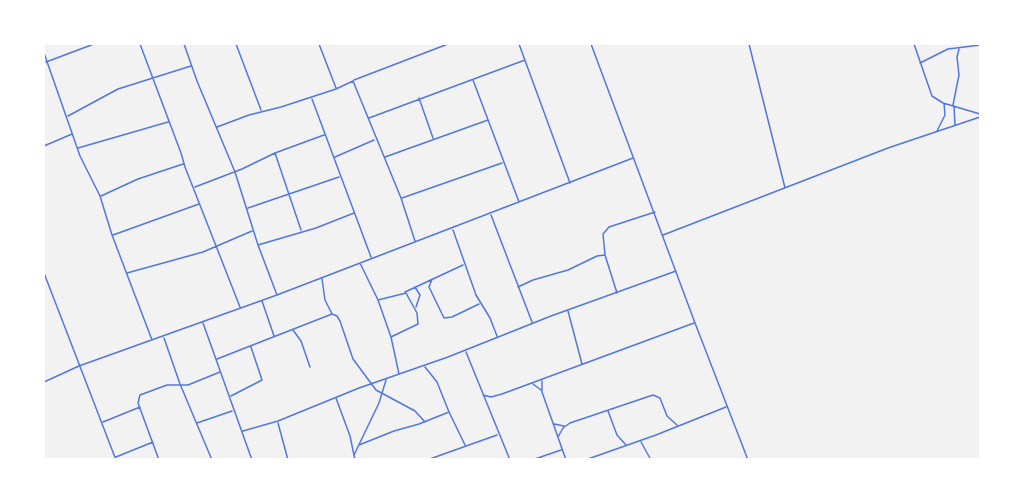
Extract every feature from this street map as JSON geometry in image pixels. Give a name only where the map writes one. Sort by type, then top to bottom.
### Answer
[{"type":"street","points":[[45,62],[94,44]]},
{"type":"street","points":[[140,44],[183,163],[240,308]]},
{"type":"street","points":[[184,44],[235,172],[258,245],[277,295]]},
{"type":"street","points":[[236,44],[261,111]]},
{"type":"street","points":[[319,44],[336,89]]},
{"type":"street","points":[[432,44],[435,48]]},
{"type":"street","points":[[217,127],[261,111],[336,89],[448,44]]},
{"type":"street","points":[[519,44],[570,184]]},
{"type":"street","points":[[591,44],[655,212],[694,323],[748,459]]},
{"type":"street","points":[[749,44],[785,189]]},
{"type":"street","points":[[914,44],[932,96],[944,103],[981,116]]},
{"type":"street","points":[[920,63],[948,50],[981,45]]},
{"type":"street","points":[[955,126],[953,106],[959,75],[957,57],[960,48]]},
{"type":"street","points":[[44,53],[45,62],[77,148],[100,196],[112,235],[152,341]]},
{"type":"street","points":[[369,118],[525,60]]},
{"type":"street","points":[[67,116],[113,91],[192,66]]},
{"type":"street","points":[[473,79],[519,203]]},
{"type":"street","points":[[353,81],[401,198],[415,242]]},
{"type":"street","points":[[312,97],[324,135],[372,258]]},
{"type":"street","points":[[419,98],[434,139]]},
{"type":"street","points":[[936,132],[945,114],[944,103]]},
{"type":"street","points":[[662,235],[981,116]]},
{"type":"street","points":[[384,157],[489,120]]},
{"type":"street","points":[[77,148],[159,127],[169,122]]},
{"type":"street","points":[[44,146],[73,134]]},
{"type":"street","points":[[194,187],[324,135]]},
{"type":"street","points":[[334,158],[375,139]]},
{"type":"street","points":[[275,153],[301,231]]},
{"type":"street","points":[[44,382],[79,366],[262,301],[633,158]]},
{"type":"street","points":[[100,196],[183,163]]},
{"type":"street","points":[[401,198],[503,163]]},
{"type":"street","points":[[247,209],[341,176]]},
{"type":"street","points":[[112,235],[200,203]]},
{"type":"street","points":[[617,293],[605,255],[603,236],[609,227],[655,212]]},
{"type":"street","points":[[258,245],[355,213]]},
{"type":"street","points":[[490,214],[532,323]]},
{"type":"street","points":[[453,228],[480,303],[497,336]]},
{"type":"street","points":[[127,273],[217,247],[253,230]]},
{"type":"street","points":[[518,288],[533,280],[568,270],[597,256],[605,255]]},
{"type":"street","points":[[360,263],[378,300],[391,338],[399,375]]},
{"type":"street","points":[[378,300],[404,292],[465,265]]},
{"type":"street","points":[[243,431],[278,421],[466,350],[497,336],[676,271]]},
{"type":"street","points":[[44,273],[115,459],[153,442]]},
{"type":"street","points":[[322,278],[324,298],[332,314],[340,321],[351,356],[374,388],[415,411],[425,422]]},
{"type":"street","points":[[432,279],[429,287],[444,318],[452,317],[480,303]]},
{"type":"street","points":[[415,286],[420,295],[416,310]]},
{"type":"street","points":[[391,338],[418,324],[419,321],[408,294],[404,292]]},
{"type":"street","points":[[262,301],[274,336]]},
{"type":"street","points":[[567,310],[582,364]]},
{"type":"street","points":[[216,359],[332,314]]},
{"type":"street","points":[[203,322],[252,459]]},
{"type":"street","points":[[483,395],[495,396],[543,380],[694,323]]},
{"type":"street","points":[[292,330],[301,341],[310,367]]},
{"type":"street","points":[[164,337],[180,384],[212,459]]},
{"type":"street","points":[[229,396],[262,380],[262,374],[251,346]]},
{"type":"street","points":[[466,350],[510,459]]},
{"type":"street","points":[[424,366],[437,382],[465,445]]},
{"type":"street","points":[[159,459],[138,398],[145,392],[167,385],[188,385],[220,372]]},
{"type":"street","points":[[354,455],[379,403],[386,379]]},
{"type":"street","points":[[543,380],[541,390],[566,459]]},
{"type":"street","points":[[532,383],[541,390]]},
{"type":"street","points":[[552,423],[565,426],[653,395],[660,398],[667,416],[678,426]]},
{"type":"street","points":[[336,398],[350,436],[355,459]]},
{"type":"street","points":[[102,423],[140,407]]},
{"type":"street","points":[[585,459],[726,407]]},
{"type":"street","points":[[196,424],[234,410]]},
{"type":"street","points":[[607,410],[617,435],[626,445]]},
{"type":"street","points":[[359,445],[449,412]]},
{"type":"street","points":[[278,421],[288,459]]},
{"type":"street","points":[[558,437],[565,426]]},
{"type":"street","points":[[428,459],[499,434]]},
{"type":"street","points":[[641,440],[651,459]]},
{"type":"street","points":[[532,459],[562,450]]}]
